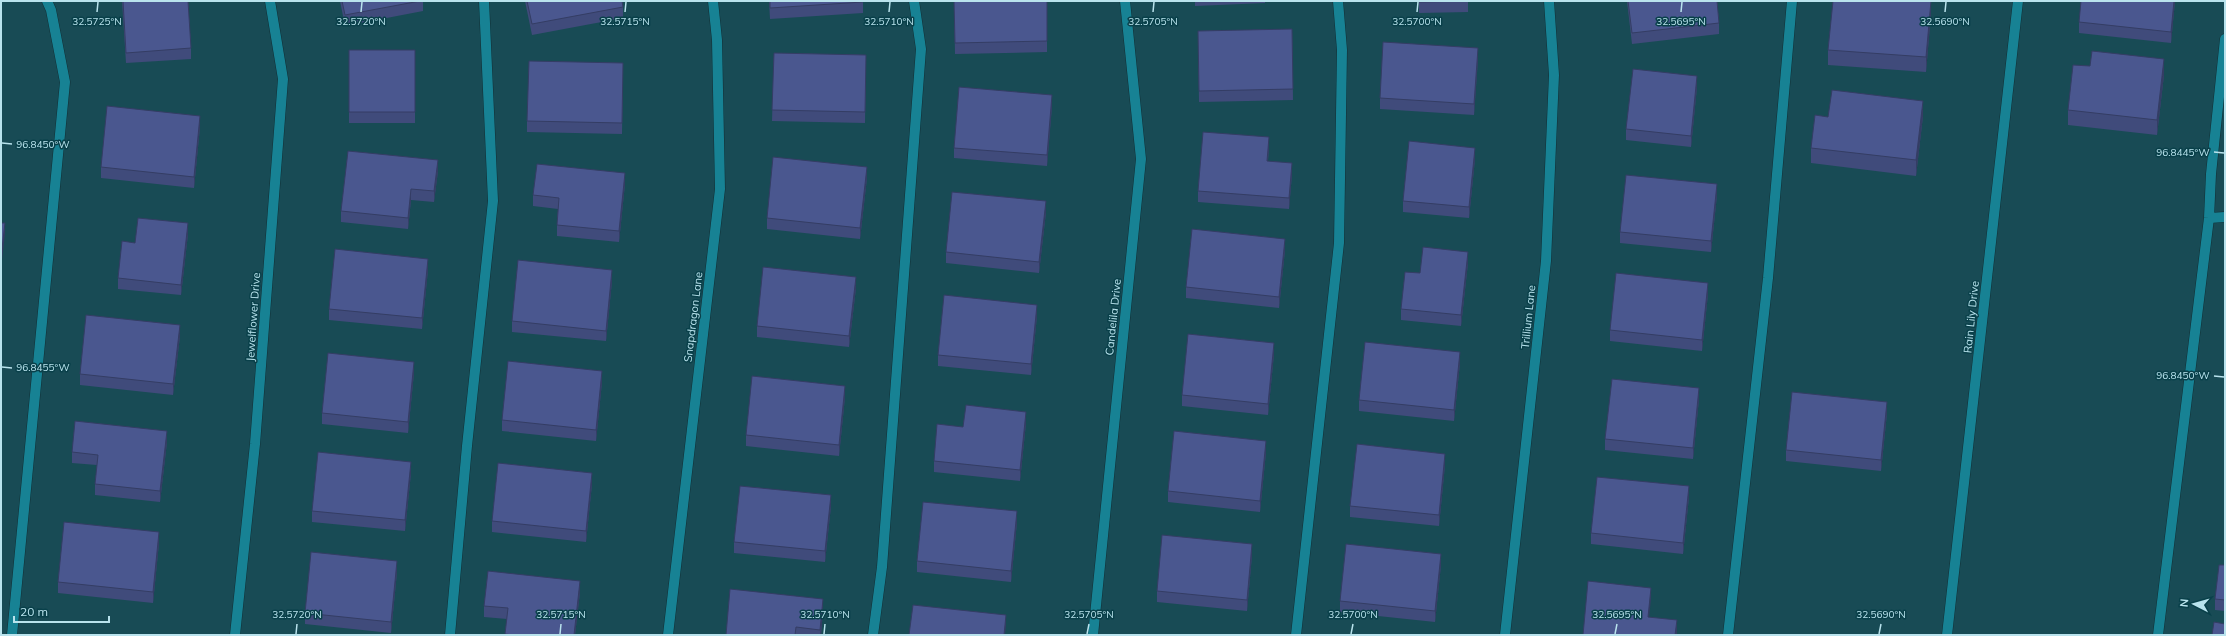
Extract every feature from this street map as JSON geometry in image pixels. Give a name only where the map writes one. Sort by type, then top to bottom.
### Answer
[{"type":"street","points":[[12,635],[65,82],[51,10],[47,1]]},
{"type":"street","name":"Jewelflower Drive","points":[[235,635],[256,436],[283,79],[270,1]]},
{"type":"street","points":[[450,635],[467,446],[492,201],[484,1]]},
{"type":"street","name":"Snapdragon Lane","points":[[668,635],[720,188],[717,40],[713,1]]},
{"type":"street","points":[[873,635],[882,567],[920,57],[914,1]]},
{"type":"street","name":"Candelila Drive","points":[[1094,635],[1141,159],[1125,1]]},
{"type":"street","points":[[1296,635],[1339,243],[1342,50],[1338,1]]},
{"type":"street","name":"Trillium Lane","points":[[1505,635],[1546,261],[1554,75],[1549,1]]},
{"type":"street","points":[[1728,635],[1768,278],[1792,1]]},
{"type":"street","name":"Rain Lily Drive","points":[[1947,635],[2018,1]]},
{"type":"street","points":[[2158,635],[2209,218],[2211,174],[2225,39]]},
{"type":"street","points":[[2209,218],[2225,217]]},
{"type":"building","points":[[123,1],[188,1],[191,48],[126,53]]},
{"type":"building","points":[[342,1],[420,1],[345,15]]},
{"type":"building","points":[[527,1],[622,1],[623,7],[532,24]]},
{"type":"building","points":[[770,1],[863,1],[863,2],[770,8]]},
{"type":"building","points":[[954,1],[1047,1],[1047,41],[955,43]]},
{"type":"building","points":[[1419,1],[1468,1],[1419,2]]},
{"type":"building","points":[[1628,1],[1717,1],[1719,23],[1632,33]]},
{"type":"building","points":[[1833,1],[1931,1],[1926,57],[1828,50]]},
{"type":"building","points":[[2081,1],[2174,1],[2171,32],[2079,22]]},
{"type":"building","points":[[1292,29],[1293,89],[1199,91],[1198,31]]},
{"type":"building","points":[[1383,42],[1478,48],[1474,104],[1380,98]]},
{"type":"building","points":[[349,50],[415,50],[415,112],[349,112]]},
{"type":"building","points":[[2092,51],[2164,59],[2157,120],[2068,110],[2073,65],[2090,66]]},
{"type":"building","points":[[774,53],[866,55],[865,112],[772,110]]},
{"type":"building","points":[[529,61],[623,63],[622,123],[527,121]]},
{"type":"building","points":[[1633,69],[1697,76],[1691,136],[1626,129]]},
{"type":"building","points":[[959,87],[1052,95],[1047,155],[954,148]]},
{"type":"building","points":[[1832,90],[1923,101],[1916,160],[1811,148],[1815,115],[1828,117]]},
{"type":"building","points":[[107,106],[200,116],[194,177],[101,167]]},
{"type":"building","points":[[1203,132],[1269,137],[1267,161],[1292,163],[1289,198],[1198,191]]},
{"type":"building","points":[[1409,141],[1475,148],[1469,207],[1403,201]]},
{"type":"building","points":[[348,151],[438,160],[434,191],[411,189],[408,218],[341,211]]},
{"type":"building","points":[[773,157],[867,167],[860,228],[767,218]]},
{"type":"building","points":[[537,164],[625,173],[619,231],[557,225],[559,198],[533,195]]},
{"type":"building","points":[[1626,175],[1717,184],[1711,241],[1620,232]]},
{"type":"building","points":[[952,192],[1046,201],[1039,262],[946,252]]},
{"type":"building","points":[[138,218],[188,223],[181,285],[118,278],[122,241],[135,243]]},
{"type":"building","points":[[1,223],[5,223],[1,257]]},
{"type":"building","points":[[1192,229],[1285,239],[1279,297],[1186,287]]},
{"type":"building","points":[[1423,247],[1468,252],[1461,315],[1401,309],[1405,272],[1420,273]]},
{"type":"building","points":[[335,249],[428,259],[422,318],[329,309]]},
{"type":"building","points":[[518,260],[612,270],[606,331],[512,321]]},
{"type":"building","points":[[763,267],[856,277],[849,336],[757,326]]},
{"type":"building","points":[[1616,273],[1708,283],[1702,340],[1610,330]]},
{"type":"building","points":[[944,295],[1037,305],[1031,364],[938,355]]},
{"type":"building","points":[[86,315],[180,325],[173,384],[80,374]]},
{"type":"building","points":[[1188,334],[1274,343],[1268,404],[1182,395]]},
{"type":"building","points":[[1365,342],[1460,352],[1454,410],[1359,400]]},
{"type":"building","points":[[328,353],[414,362],[408,422],[322,413]]},
{"type":"building","points":[[508,361],[602,371],[596,430],[502,420]]},
{"type":"building","points":[[752,376],[845,386],[839,445],[746,435]]},
{"type":"building","points":[[1612,379],[1699,388],[1693,448],[1605,439]]},
{"type":"building","points":[[1792,392],[1887,402],[1881,460],[1786,450]]},
{"type":"building","points":[[966,405],[1026,412],[1020,470],[934,461],[937,424],[963,427]]},
{"type":"building","points":[[75,421],[167,431],[160,491],[95,484],[98,455],[72,452]]},
{"type":"building","points":[[1174,431],[1266,441],[1260,501],[1168,491]]},
{"type":"building","points":[[1357,444],[1445,454],[1439,515],[1350,506]]},
{"type":"building","points":[[318,452],[411,462],[405,520],[312,511]]},
{"type":"building","points":[[498,463],[592,473],[586,531],[492,521]]},
{"type":"building","points":[[1597,477],[1689,486],[1683,543],[1591,533]]},
{"type":"building","points":[[740,486],[831,495],[825,551],[734,542]]},
{"type":"building","points":[[923,502],[1017,511],[1011,571],[917,561]]},
{"type":"building","points":[[64,522],[159,532],[153,592],[58,582]]},
{"type":"building","points":[[1162,535],[1252,544],[1247,600],[1157,591]]},
{"type":"building","points":[[1346,544],[1441,554],[1435,611],[1340,601]]},
{"type":"building","points":[[311,552],[397,561],[391,622],[305,613]]},
{"type":"building","points":[[2219,565],[2225,565],[2225,600],[2215,599]]},
{"type":"building","points":[[488,571],[580,581],[574,635],[505,634],[508,608],[484,606]]},
{"type":"building","points":[[1588,581],[1651,588],[1648,617],[1677,620],[1675,635],[1583,635]]},
{"type":"building","points":[[730,589],[823,599],[820,630],[796,627],[795,635],[726,635]]},
{"type":"building","points":[[913,605],[1006,615],[1004,635],[909,635]]},
{"type":"building","points":[[2214,622],[2225,624],[2225,635],[2212,635]]}]
